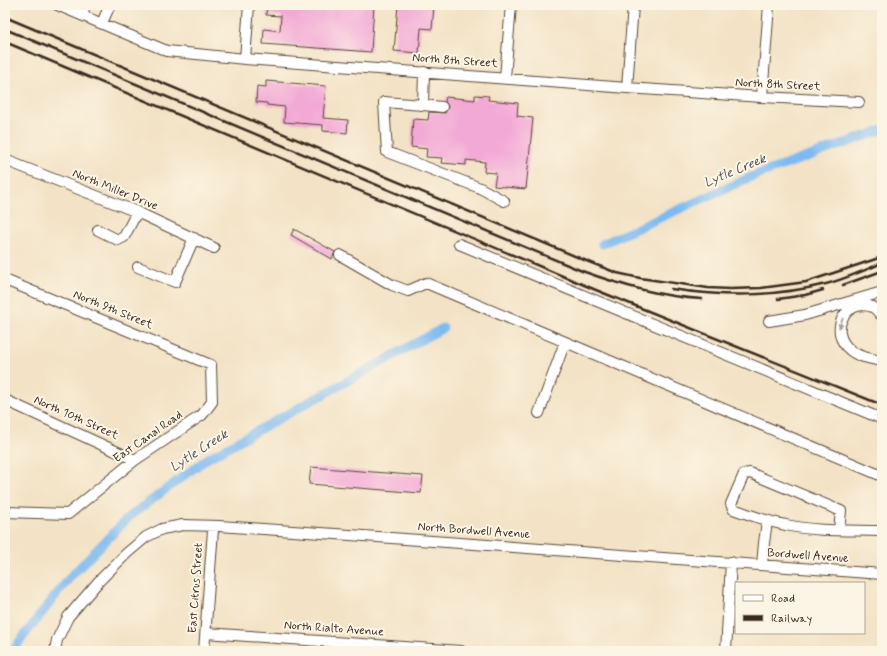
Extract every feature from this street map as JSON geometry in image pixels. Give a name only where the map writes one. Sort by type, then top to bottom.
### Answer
[{"type":"street","name":"North 8th Street","points":[[57,5],[167,51],[245,59],[627,88],[860,102]]},
{"type":"street","points":[[76,5],[82,15]]},
{"type":"street","points":[[82,15],[85,5]]},
{"type":"street","points":[[102,23],[110,5]]},
{"type":"street","points":[[245,59],[249,5]]},
{"type":"street","points":[[505,78],[511,5]]},
{"type":"street","points":[[627,88],[633,5]]},
{"type":"street","points":[[762,97],[769,5]]},
{"type":"street","points":[[423,105],[424,72]]},
{"type":"street","points":[[442,107],[384,102],[387,152],[480,188],[504,201]]},
{"type":"street","name":"North Miller Drive","points":[[5,160],[136,212],[214,248]]},
{"type":"street","points":[[98,230],[118,240],[124,238],[136,212]]},
{"type":"street","points":[[138,267],[175,282],[194,238]]},
{"type":"street","points":[[460,244],[686,340],[748,363],[882,419]]},
{"type":"street","points":[[340,254],[392,285],[408,291],[426,284],[882,476]]},
{"type":"street","name":"North 9th Street","points":[[5,280],[210,365]]},
{"type":"street","points":[[769,321],[805,315],[853,304],[882,292]]},
{"type":"street","points":[[853,304],[874,308],[882,316]]},
{"type":"street","points":[[853,304],[841,319],[839,329],[842,341],[850,351],[864,357],[882,361]]},
{"type":"street","points":[[539,413],[565,342]]},
{"type":"street","name":"East Canal Road","points":[[5,512],[68,514],[135,460],[202,415],[212,402],[210,365]]},
{"type":"street","name":"North 10th Street","points":[[5,400],[135,460]]},
{"type":"street","points":[[839,530],[841,511],[750,472],[744,474],[731,504],[733,509],[767,521],[806,528],[839,530],[882,531]]},
{"type":"street","points":[[762,565],[767,521]]},
{"type":"street","name":"North Bordwell Avenue","points":[[55,651],[57,640],[68,617],[99,581],[128,552],[146,537],[162,530],[183,525],[200,524],[731,562]]},
{"type":"street","name":"East Citrus Street","points":[[204,651],[213,530],[215,526]]},
{"type":"street","points":[[726,651],[731,562]]},
{"type":"street","name":"Bordwell Avenue","points":[[731,562],[882,574]]},
{"type":"street","name":"North Rialto Avenue","points":[[206,632],[461,651]]},
{"type":"building","points":[[267,5],[374,5],[371,52],[263,44],[264,29],[280,31],[281,16],[266,15]]},
{"type":"building","points":[[398,5],[434,5],[432,29],[421,28],[419,53],[394,51]]},
{"type":"building","points":[[266,81],[326,86],[323,118],[348,120],[347,133],[323,131],[323,125],[284,122],[285,107],[256,102],[257,86],[266,87]]},
{"type":"building","points":[[475,95],[489,96],[488,100],[518,103],[517,116],[533,118],[526,189],[494,186],[496,173],[484,172],[485,162],[466,160],[466,165],[441,163],[442,158],[426,157],[427,149],[411,147],[413,119],[428,120],[429,112],[445,113],[448,107],[445,101],[446,97],[475,100]]},
{"type":"building","points":[[294,229],[335,252],[332,259],[291,235]]},
{"type":"building","points":[[311,467],[423,476],[421,493],[309,484]]},
{"type":"waterway","name":"Lytle Creek","points":[[602,244],[751,177],[882,130]]},
{"type":"waterway","name":"Lytle Creek","points":[[14,651],[19,642],[71,576],[130,516],[208,458],[443,328]]},
{"type":"railway","points":[[5,17],[617,273],[708,288],[761,288],[806,282],[882,257]]},
{"type":"railway","points":[[5,29],[582,271],[641,290],[671,296],[702,299]]},
{"type":"railway","points":[[5,42],[596,290],[882,405]]},
{"type":"railway","points":[[671,289],[691,292],[729,294],[787,291],[833,282],[880,264]]},
{"type":"railway","points":[[843,285],[882,271]]},
{"type":"railway","points":[[778,299],[805,295],[823,290]]}]
